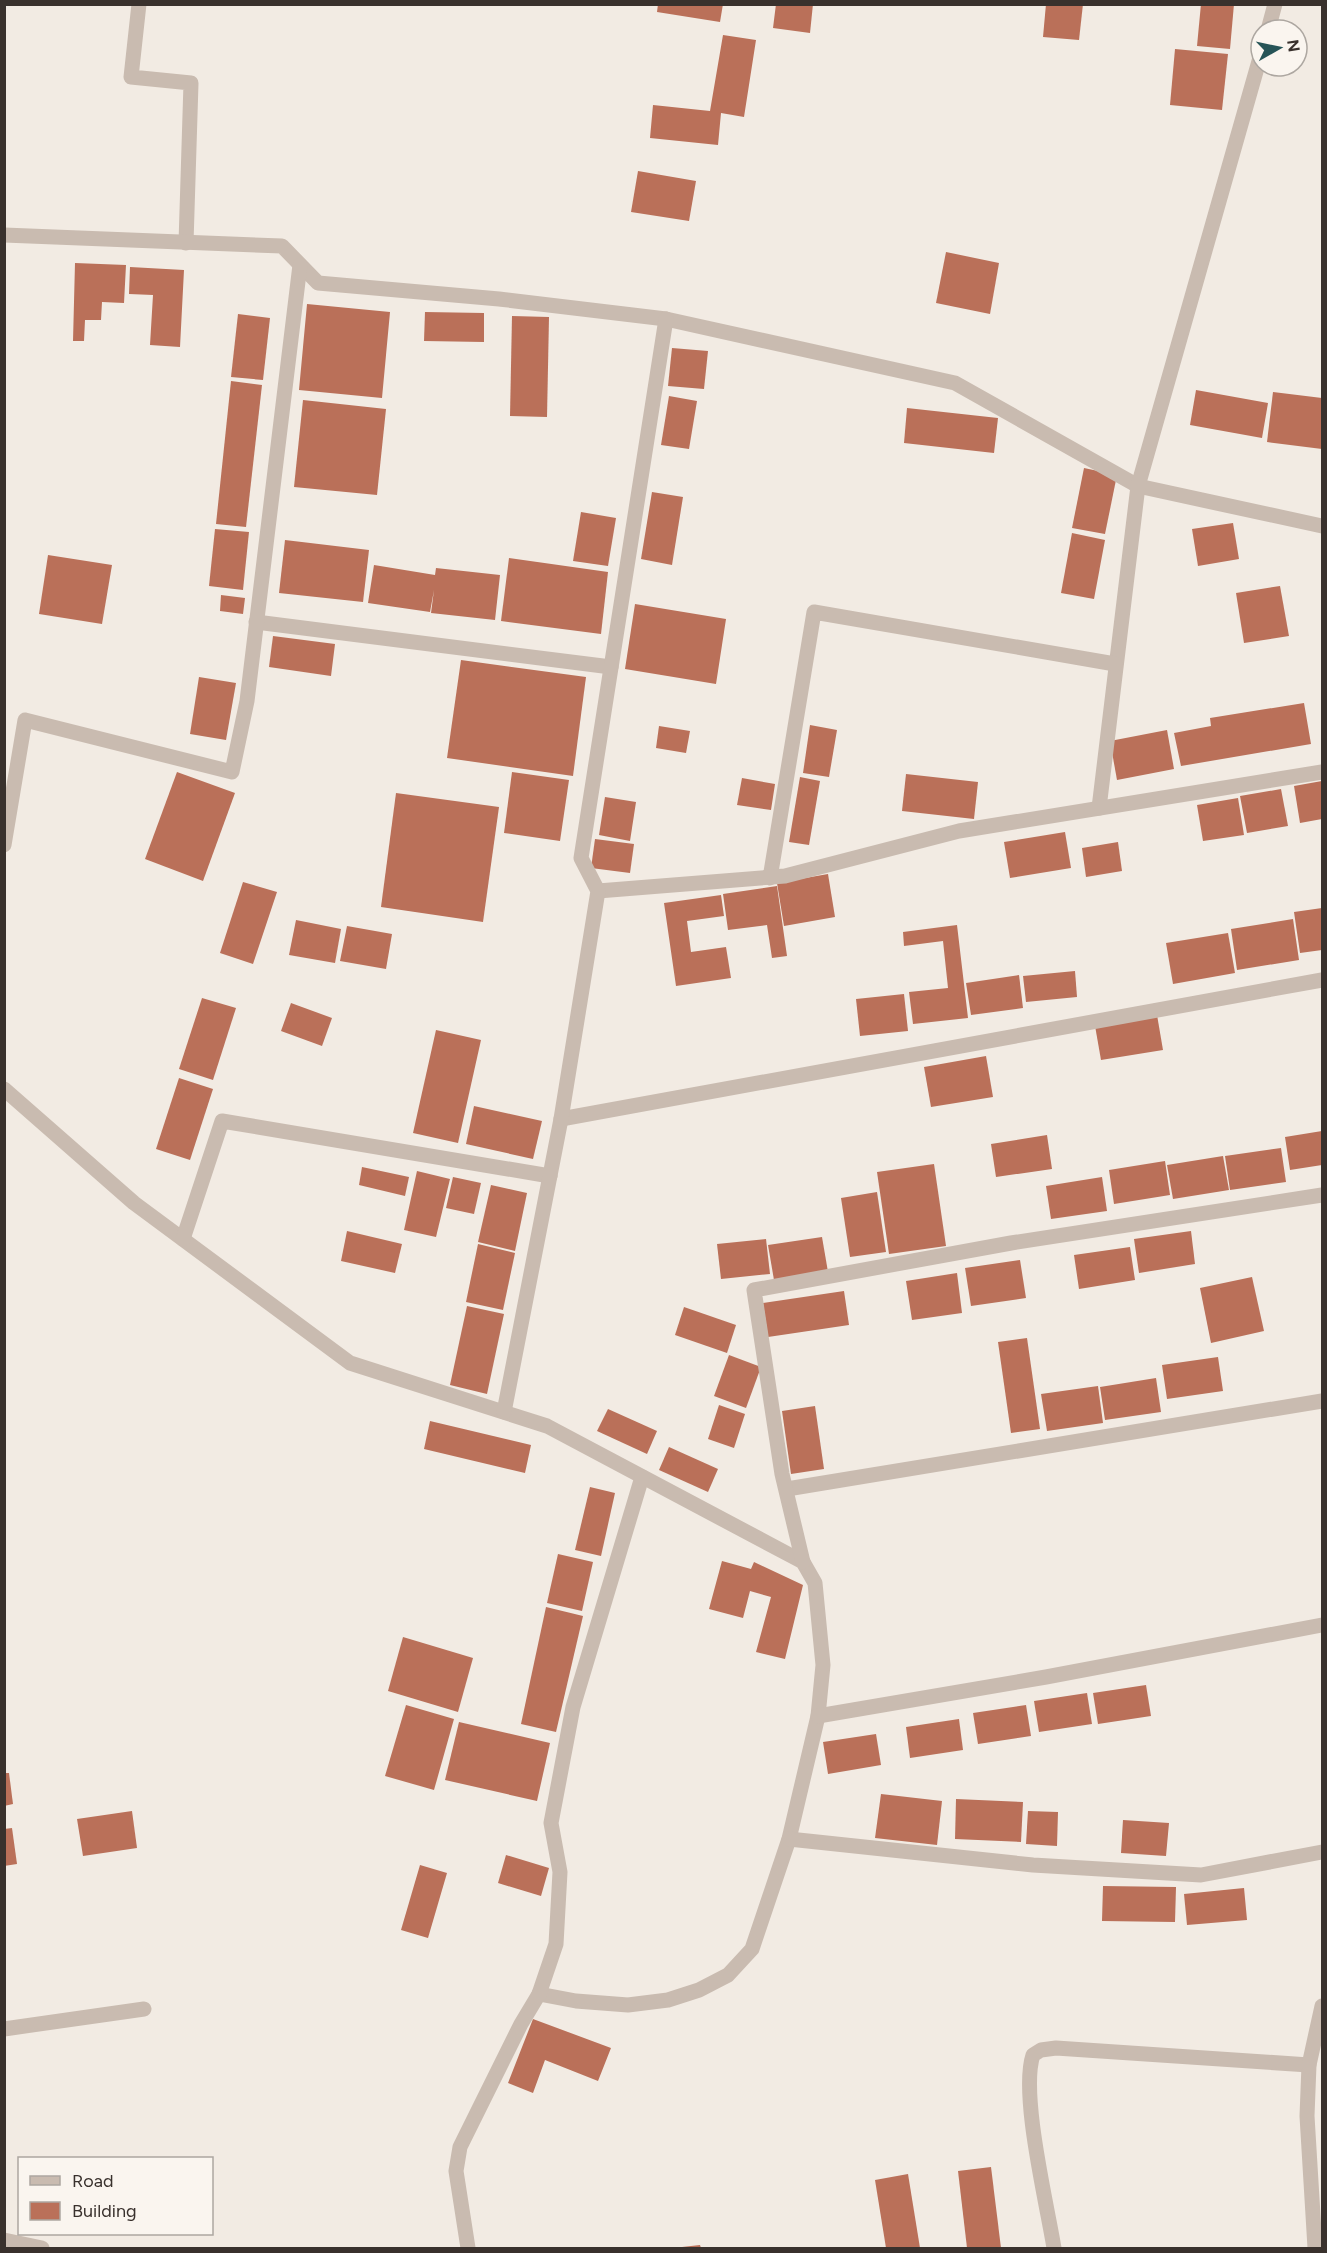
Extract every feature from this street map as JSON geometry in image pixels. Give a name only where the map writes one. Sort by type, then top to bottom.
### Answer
[{"type":"street","points":[[139,4],[131,77],[191,82],[186,243]]},
{"type":"street","points":[[1099,808],[1114,664],[1138,486],[1254,78]]},
{"type":"street","points":[[4,235],[282,246],[318,283],[499,299],[666,319],[955,382],[1138,486],[1323,526]]},
{"type":"street","points":[[4,845],[25,720],[232,772],[247,701],[300,265]]},
{"type":"street","points":[[504,1412],[561,1119],[598,891],[580,858],[666,319]]},
{"type":"street","points":[[770,878],[814,612],[1114,664]]},
{"type":"street","points":[[256,622],[611,667]]},
{"type":"street","points":[[598,891],[770,878],[959,831],[1323,772]]},
{"type":"street","points":[[561,1119],[1323,980]]},
{"type":"street","points":[[4,1089],[134,1203],[350,1363],[547,1426],[803,1562]]},
{"type":"street","points":[[183,1239],[222,1121],[550,1176]]},
{"type":"street","points":[[539,1994],[576,2001],[628,2005],[668,2000],[699,1990],[728,1975],[752,1949],[789,1839],[818,1716],[823,1665],[815,1583],[803,1562],[782,1474],[754,1290],[1011,1243],[1323,1195]]},
{"type":"street","points":[[787,1489],[1323,1401]]},
{"type":"street","points":[[468,2248],[456,2171],[460,2146],[521,2024],[539,1994],[556,1944],[560,1872],[551,1823],[573,1707],[642,1477]]},
{"type":"street","points":[[818,1716],[1046,1677],[1323,1625]]},
{"type":"street","points":[[789,1839],[1033,1865],[1201,1875],[1323,1852]]},
{"type":"street","points":[[1315,2248],[1307,2116],[1310,2065],[1323,2006]]},
{"type":"street","points":[[4,2029],[144,2009]]},
{"type":"street","points":[[1054,2248],[1032,2119],[1030,2089],[1034,2055],[1041,2050],[1056,2048],[1310,2065]]},
{"type":"street","points":[[4,2240],[42,2248]]},
{"type":"building","points":[[658,4],[723,4],[720,22],[657,12]]},
{"type":"building","points":[[776,4],[813,4],[810,33],[773,28]]},
{"type":"building","points":[[1046,4],[1083,4],[1079,40],[1043,37]]},
{"type":"building","points":[[1201,4],[1234,4],[1230,49],[1197,46]]},
{"type":"building","points":[[723,35],[756,40],[744,117],[721,113],[718,145],[650,138],[653,105],[710,111]]},
{"type":"building","points":[[1175,49],[1228,54],[1222,110],[1170,105]]},
{"type":"building","points":[[638,171],[696,181],[689,221],[631,212]]},
{"type":"building","points":[[946,252],[999,263],[990,314],[936,303]]},
{"type":"building","points":[[75,263],[126,265],[124,303],[102,302],[101,320],[85,320],[84,341],[73,341]]},
{"type":"building","points":[[130,267],[184,270],[180,347],[150,345],[153,295],[129,294]]},
{"type":"building","points":[[307,304],[390,312],[382,398],[299,390]]},
{"type":"building","points":[[425,312],[484,313],[484,342],[424,341]]},
{"type":"building","points":[[238,314],[270,318],[263,380],[231,377]]},
{"type":"building","points":[[512,316],[549,317],[547,417],[510,416]]},
{"type":"building","points":[[672,348],[708,351],[704,389],[668,386]]},
{"type":"building","points":[[231,381],[262,385],[246,527],[216,524]]},
{"type":"building","points":[[1196,390],[1268,403],[1262,438],[1190,425]]},
{"type":"building","points":[[1273,392],[1322,398],[1322,449],[1267,442]]},
{"type":"building","points":[[669,396],[697,401],[689,449],[661,445]]},
{"type":"building","points":[[303,400],[386,409],[377,495],[294,487]]},
{"type":"building","points":[[907,408],[998,418],[994,453],[904,443]]},
{"type":"building","points":[[1084,468],[1117,475],[1105,534],[1072,528]]},
{"type":"building","points":[[652,492],[683,497],[672,565],[641,559]]},
{"type":"building","points":[[581,512],[616,518],[608,566],[573,561]]},
{"type":"building","points":[[1233,523],[1239,559],[1198,566],[1192,529]]},
{"type":"building","points":[[215,529],[249,532],[243,590],[209,586]]},
{"type":"building","points":[[1072,533],[1105,540],[1094,599],[1061,593]]},
{"type":"building","points":[[285,540],[369,550],[363,602],[279,593]]},
{"type":"building","points":[[48,555],[112,565],[102,624],[39,614]]},
{"type":"building","points":[[509,558],[608,572],[601,634],[501,621]]},
{"type":"building","points":[[374,565],[435,575],[436,568],[500,575],[495,620],[431,613],[434,590],[430,612],[368,603]]},
{"type":"building","points":[[1280,586],[1289,636],[1244,643],[1236,593]]},
{"type":"building","points":[[221,595],[245,598],[243,614],[220,611]]},
{"type":"building","points":[[635,604],[726,619],[716,684],[625,669]]},
{"type":"building","points":[[273,636],[335,644],[331,676],[269,667]]},
{"type":"building","points":[[461,660],[586,677],[573,776],[447,758]]},
{"type":"building","points":[[199,677],[236,683],[226,740],[190,734]]},
{"type":"building","points":[[1304,703],[1311,744],[1181,766],[1174,733],[1211,726],[1210,718]]},
{"type":"building","points":[[810,725],[837,730],[829,777],[803,773]]},
{"type":"building","points":[[659,726],[690,731],[686,753],[656,748]]},
{"type":"building","points":[[1167,730],[1174,769],[1117,780],[1110,741]]},
{"type":"building","points":[[177,772],[235,793],[203,881],[145,859]]},
{"type":"building","points":[[512,772],[569,780],[560,841],[504,833]]},
{"type":"building","points":[[906,774],[978,782],[974,819],[902,811]]},
{"type":"building","points":[[800,777],[820,781],[809,845],[789,842]]},
{"type":"building","points":[[742,778],[775,784],[771,810],[737,805]]},
{"type":"building","points":[[1322,781],[1322,819],[1300,823],[1294,786]]},
{"type":"building","points":[[1281,789],[1288,826],[1247,833],[1240,796]]},
{"type":"building","points":[[396,793],[499,807],[483,922],[381,907]]},
{"type":"building","points":[[605,797],[636,802],[630,841],[599,835]]},
{"type":"building","points":[[1238,798],[1244,835],[1203,841],[1197,805]]},
{"type":"building","points":[[1065,832],[1071,868],[1010,878],[1004,842]]},
{"type":"building","points":[[595,839],[634,844],[630,873],[591,868]]},
{"type":"building","points":[[1118,842],[1122,871],[1086,877],[1082,848]]},
{"type":"building","points":[[828,874],[835,917],[784,926],[777,883]]},
{"type":"building","points":[[243,882],[277,892],[253,964],[220,953]]},
{"type":"building","points":[[777,886],[787,956],[772,958],[767,925],[728,930],[723,894]]},
{"type":"building","points":[[721,895],[724,916],[687,921],[691,952],[726,947],[731,978],[676,986],[664,903]]},
{"type":"building","points":[[1322,908],[1322,950],[1300,953],[1294,912]]},
{"type":"building","points":[[1293,919],[1299,960],[1237,970],[1231,929]]},
{"type":"building","points":[[296,920],[341,929],[335,963],[289,955]]},
{"type":"building","points":[[957,925],[968,1018],[913,1024],[909,992],[948,988],[943,941],[904,946],[903,932]]},
{"type":"building","points":[[347,926],[392,934],[386,969],[340,961]]},
{"type":"building","points":[[1228,933],[1235,973],[1173,984],[1166,943]]},
{"type":"building","points":[[1075,971],[1077,997],[1026,1002],[1023,976]]},
{"type":"building","points":[[1019,975],[1023,1008],[971,1015],[966,983]]},
{"type":"building","points":[[904,994],[908,1031],[860,1036],[856,999]]},
{"type":"building","points":[[202,998],[236,1008],[213,1080],[179,1069]]},
{"type":"building","points":[[291,1003],[332,1018],[322,1046],[281,1031]]},
{"type":"building","points":[[1156,1009],[1163,1050],[1101,1060],[1094,1020]]},
{"type":"building","points":[[436,1030],[481,1040],[458,1143],[413,1133]]},
{"type":"building","points":[[986,1056],[993,1097],[931,1107],[924,1067]]},
{"type":"building","points":[[179,1078],[213,1089],[190,1160],[156,1149]]},
{"type":"building","points":[[474,1106],[542,1121],[533,1159],[466,1144]]},
{"type":"building","points":[[1322,1131],[1322,1165],[1290,1170],[1285,1137]]},
{"type":"building","points":[[1047,1135],[1052,1169],[996,1177],[991,1144]]},
{"type":"building","points":[[1281,1148],[1286,1182],[1230,1190],[1225,1156]]},
{"type":"building","points":[[1223,1156],[1229,1190],[1173,1199],[1167,1165]]},
{"type":"building","points":[[1165,1161],[1170,1195],[1114,1204],[1109,1170]]},
{"type":"building","points":[[934,1164],[946,1246],[889,1254],[877,1172]]},
{"type":"building","points":[[362,1167],[409,1177],[405,1196],[359,1185]]},
{"type":"building","points":[[417,1171],[450,1179],[436,1237],[404,1230]]},
{"type":"building","points":[[453,1177],[481,1183],[474,1214],[446,1208]]},
{"type":"building","points":[[1102,1177],[1107,1211],[1051,1219],[1046,1186]]},
{"type":"building","points":[[491,1185],[527,1193],[515,1251],[478,1242]]},
{"type":"building","points":[[877,1192],[886,1252],[850,1257],[841,1198]]},
{"type":"building","points":[[347,1231],[402,1244],[395,1273],[341,1261]]},
{"type":"building","points":[[1191,1231],[1195,1264],[1139,1273],[1134,1239]]},
{"type":"building","points":[[822,1237],[828,1272],[774,1280],[768,1245]]},
{"type":"building","points":[[766,1239],[770,1274],[721,1279],[717,1244]]},
{"type":"building","points":[[478,1244],[515,1253],[503,1310],[466,1302]]},
{"type":"building","points":[[1130,1247],[1135,1280],[1079,1289],[1074,1255]]},
{"type":"building","points":[[1020,1260],[1026,1298],[971,1306],[965,1268]]},
{"type":"building","points":[[957,1273],[962,1313],[912,1320],[906,1281]]},
{"type":"building","points":[[1252,1277],[1264,1331],[1211,1343],[1200,1288]]},
{"type":"building","points":[[844,1291],[849,1325],[768,1337],[763,1303]]},
{"type":"building","points":[[467,1306],[504,1314],[487,1394],[450,1385]]},
{"type":"building","points":[[684,1307],[736,1325],[727,1353],[675,1335]]},
{"type":"building","points":[[1027,1338],[1040,1429],[1011,1433],[998,1342]]},
{"type":"building","points":[[729,1355],[761,1367],[746,1408],[714,1396]]},
{"type":"building","points":[[1218,1357],[1223,1391],[1167,1399],[1162,1365]]},
{"type":"building","points":[[1156,1378],[1161,1412],[1105,1420],[1100,1387]]},
{"type":"building","points":[[1098,1386],[1103,1423],[1047,1431],[1041,1394]]},
{"type":"building","points":[[719,1405],[745,1414],[734,1448],[708,1439]]},
{"type":"building","points":[[815,1406],[824,1469],[791,1474],[782,1411]]},
{"type":"building","points":[[608,1409],[657,1431],[647,1454],[597,1431]]},
{"type":"building","points":[[430,1421],[531,1445],[525,1473],[424,1449]]},
{"type":"building","points":[[669,1447],[718,1469],[708,1492],[659,1470]]},
{"type":"building","points":[[590,1487],[615,1493],[601,1556],[575,1550]]},
{"type":"building","points":[[558,1554],[593,1562],[582,1611],[547,1603]]},
{"type":"building","points":[[722,1561],[751,1569],[754,1562],[803,1585],[785,1659],[756,1652],[771,1597],[750,1591],[743,1618],[709,1609]]},
{"type":"building","points":[[546,1607],[583,1616],[556,1732],[521,1724]]},
{"type":"building","points":[[403,1637],[473,1658],[458,1712],[388,1691]]},
{"type":"building","points":[[1146,1685],[1151,1716],[1098,1724],[1093,1693]]},
{"type":"building","points":[[1087,1693],[1092,1724],[1039,1732],[1034,1701]]},
{"type":"building","points":[[406,1705],[454,1719],[434,1790],[385,1776]]},
{"type":"building","points":[[1026,1705],[1031,1736],[978,1744],[973,1713]]},
{"type":"building","points":[[959,1719],[963,1750],[910,1758],[906,1727]]},
{"type":"building","points":[[459,1722],[550,1743],[537,1801],[445,1780]]},
{"type":"building","points":[[876,1734],[881,1765],[828,1774],[823,1742]]},
{"type":"building","points":[[4,1773],[9,1773],[13,1804],[4,1806]]},
{"type":"building","points":[[881,1794],[942,1801],[937,1845],[875,1838]]},
{"type":"building","points":[[956,1799],[1023,1802],[1021,1842],[955,1839]]},
{"type":"building","points":[[132,1811],[137,1848],[83,1856],[77,1819]]},
{"type":"building","points":[[1028,1811],[1058,1812],[1057,1846],[1026,1844]]},
{"type":"building","points":[[1123,1820],[1169,1823],[1166,1856],[1121,1853]]},
{"type":"building","points":[[12,1828],[17,1864],[4,1866],[4,1829]]},
{"type":"building","points":[[506,1855],[549,1868],[541,1896],[498,1883]]},
{"type":"building","points":[[420,1865],[447,1873],[428,1938],[401,1930]]},
{"type":"building","points":[[1103,1886],[1176,1887],[1175,1922],[1102,1921]]},
{"type":"building","points":[[1244,1888],[1247,1920],[1187,1925],[1184,1894]]},
{"type":"building","points":[[533,2019],[611,2048],[598,2081],[545,2060],[533,2093],[508,2083]]},
{"type":"building","points":[[991,2167],[1001,2248],[967,2248],[958,2171]]},
{"type":"building","points":[[908,2174],[920,2248],[886,2248],[875,2180]]},
{"type":"building","points":[[700,2245],[701,2248],[682,2248],[682,2247]]}]
